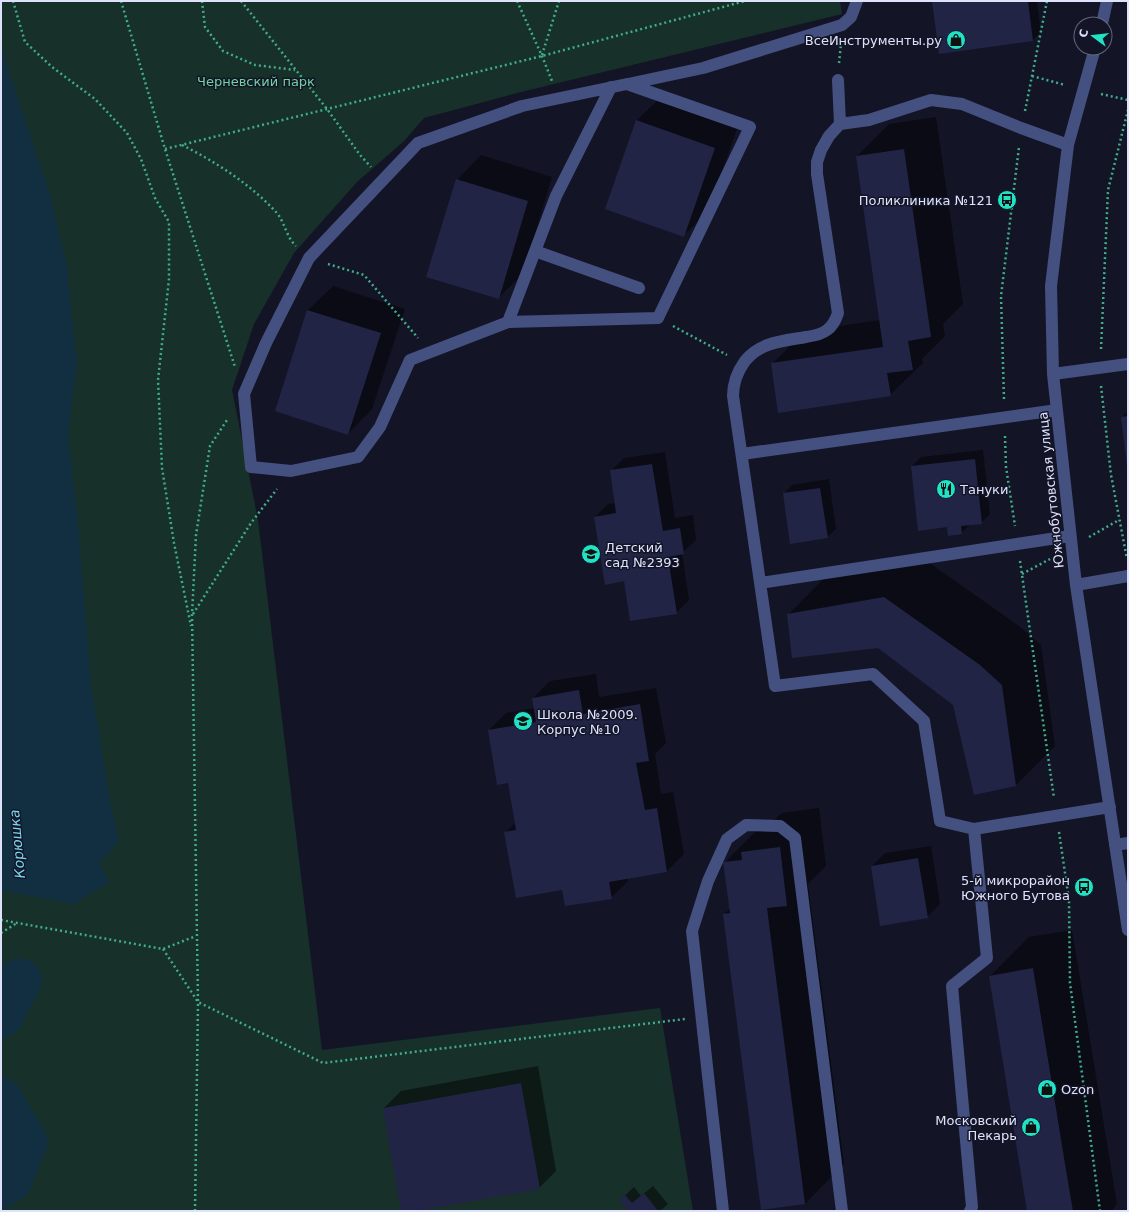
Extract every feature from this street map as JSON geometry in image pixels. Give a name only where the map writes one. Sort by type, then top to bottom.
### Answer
[{"type":"street","points":[[627,84],[750,127],[658,318],[508,322],[410,360],[380,427],[358,457],[291,471],[251,467],[244,394],[266,343],[309,258],[418,143],[522,106],[702,68],[842,25],[851,17],[857,1]]},
{"type":"street","points":[[1104,16],[1107,1]]},
{"type":"street","name":"Южнобутовская улица","points":[[1093,56],[1068,145],[1051,286],[1053,374],[1076,585],[1128,930]]},
{"type":"street","points":[[838,80],[840,124]]},
{"type":"street","points":[[508,322],[556,196],[611,87]]},
{"type":"street","points":[[1068,145],[962,104],[931,100],[868,120],[840,124],[828,136],[817,162],[817,174],[838,313],[835,322],[827,330],[816,335],[774,342],[757,349],[743,363],[733,387],[775,686],[873,674],[924,722],[940,821],[974,829],[1110,807]]},
{"type":"street","points":[[535,251],[639,288]]},
{"type":"street","points":[[1053,374],[1128,364]]},
{"type":"street","points":[[742,454],[1057,410]]},
{"type":"street","points":[[760,583],[1070,536]]},
{"type":"street","points":[[1076,585],[1128,576]]},
{"type":"street","points":[[723,1211],[692,931],[708,881],[727,839],[746,825],[780,826],[795,838],[842,1211]]},
{"type":"street","points":[[970,1211],[972,1207],[952,986],[987,958],[974,829]]},
{"type":"street","points":[[1115,845],[1128,843]]},
{"type":"path","points":[[13,1],[25,42],[52,67],[95,99],[127,133],[141,159],[155,198],[169,222],[170,279],[158,380],[162,468],[174,543],[192,631]]},
{"type":"path","points":[[120,1],[165,149],[244,394],[210,446],[196,535],[192,615],[198,1002],[195,1211]]},
{"type":"path","points":[[202,1],[205,26],[223,51],[255,65],[296,70]]},
{"type":"path","points":[[241,1],[327,109],[360,155],[383,179]]},
{"type":"path","points":[[517,1],[542,56],[558,98]]},
{"type":"path","points":[[542,56],[559,1]]},
{"type":"path","points":[[165,149],[542,56],[745,1]]},
{"type":"path","points":[[1047,1],[1021,128],[1001,296],[1006,467],[1069,900],[1070,983],[1100,1211]]},
{"type":"path","points":[[838,80],[842,25]]},
{"type":"path","points":[[1128,110],[1108,190],[1100,368],[1111,474],[1128,567]]},
{"type":"path","points":[[182,145],[208,158],[249,187],[278,214],[290,241],[309,258],[364,275],[429,353]]},
{"type":"path","points":[[658,318],[743,363]]},
{"type":"path","points":[[192,615],[251,523],[291,471]]},
{"type":"path","points":[[1,920],[163,949],[196,936]]},
{"type":"path","points":[[1,933],[17,923]]},
{"type":"path","points":[[163,949],[198,1002],[324,1063],[702,1017]]},
{"type":"green space","name":"Черневский парк","points":[[1,1],[840,1],[842,14],[517,93],[424,118],[404,141],[357,182],[294,253],[254,324],[232,390],[258,520],[322,1050],[660,1008],[693,1211],[1,1211]]},
{"type":"water","points":[[1,47],[50,196],[66,261],[77,364],[68,434],[77,512],[91,683],[110,802],[119,842],[99,863],[110,882],[74,904],[1,890]]},
{"type":"building","points":[[932,1],[1028,1],[1033,41],[939,54]]},
{"type":"building","points":[[636,120],[715,148],[684,237],[605,209]]},
{"type":"building","points":[[904,149],[931,337],[908,341],[913,370],[887,373],[891,396],[778,413],[771,363],[883,347],[856,156]]},
{"type":"building","points":[[456,179],[528,201],[499,299],[426,277]]},
{"type":"building","points":[[307,310],[381,333],[348,435],[275,411]]},
{"type":"building","points":[[1128,416],[1128,466],[1127,466],[1121,417]]},
{"type":"building","name":"Тануки","points":[[975,459],[982,524],[961,526],[962,534],[948,536],[947,527],[918,531],[911,466]]},
{"type":"building","points":[[652,464],[663,531],[680,528],[684,554],[668,557],[677,614],[630,621],[624,581],[605,585],[594,517],[616,513],[610,470]]},
{"type":"building","points":[[820,488],[828,538],[790,544],[783,493]]},
{"type":"building","points":[[884,597],[980,665],[1002,685],[1016,786],[974,795],[953,705],[878,648],[792,658],[787,614]]},
{"type":"building","points":[[579,690],[583,714],[640,704],[649,761],[636,763],[645,810],[657,808],[667,872],[609,882],[612,899],[565,906],[562,890],[516,898],[504,832],[516,830],[508,783],[497,785],[488,730],[536,722],[532,698]]},
{"type":"building","points":[[780,847],[787,906],[767,908],[805,1204],[761,1210],[723,914],[730,913],[723,862],[742,860],[741,852]]},
{"type":"building","points":[[918,858],[928,918],[880,926],[871,866]]},
{"type":"building","points":[[1033,968],[1073,1211],[1027,1211],[989,976]]},
{"type":"building","points":[[521,1083],[540,1189],[417,1211],[401,1211],[383,1108]]},
{"type":"building","points":[[644,1193],[658,1211],[628,1211],[619,1200],[625,1195],[632,1203]]},
{"type":"waterway","name":"Корюшка","points":[[1,1017],[20,980]]},
{"type":"waterway","name":"Корюшка","points":[[1,1099],[26,1142],[11,1180],[1,1187]]},
{"type":"place","name":"ВсеИнструменты.ру","points":[[956,40]]},
{"type":"place","name":"Поликлиника №121","points":[[1007,200]]},
{"type":"place","name":"Тануки","points":[[946,489]]},
{"type":"place","name":"Детский сад №2393","points":[[591,554]]},
{"type":"place","name":"Школа №2009. Корпус №10","points":[[523,721]]},
{"type":"place","name":"5-й микрорайон Южного Бутова","points":[[1084,887]]},
{"type":"place","name":"Ozon","points":[[1047,1089]]},
{"type":"place","name":"Московский Пекарь","points":[[1031,1127]]}]
